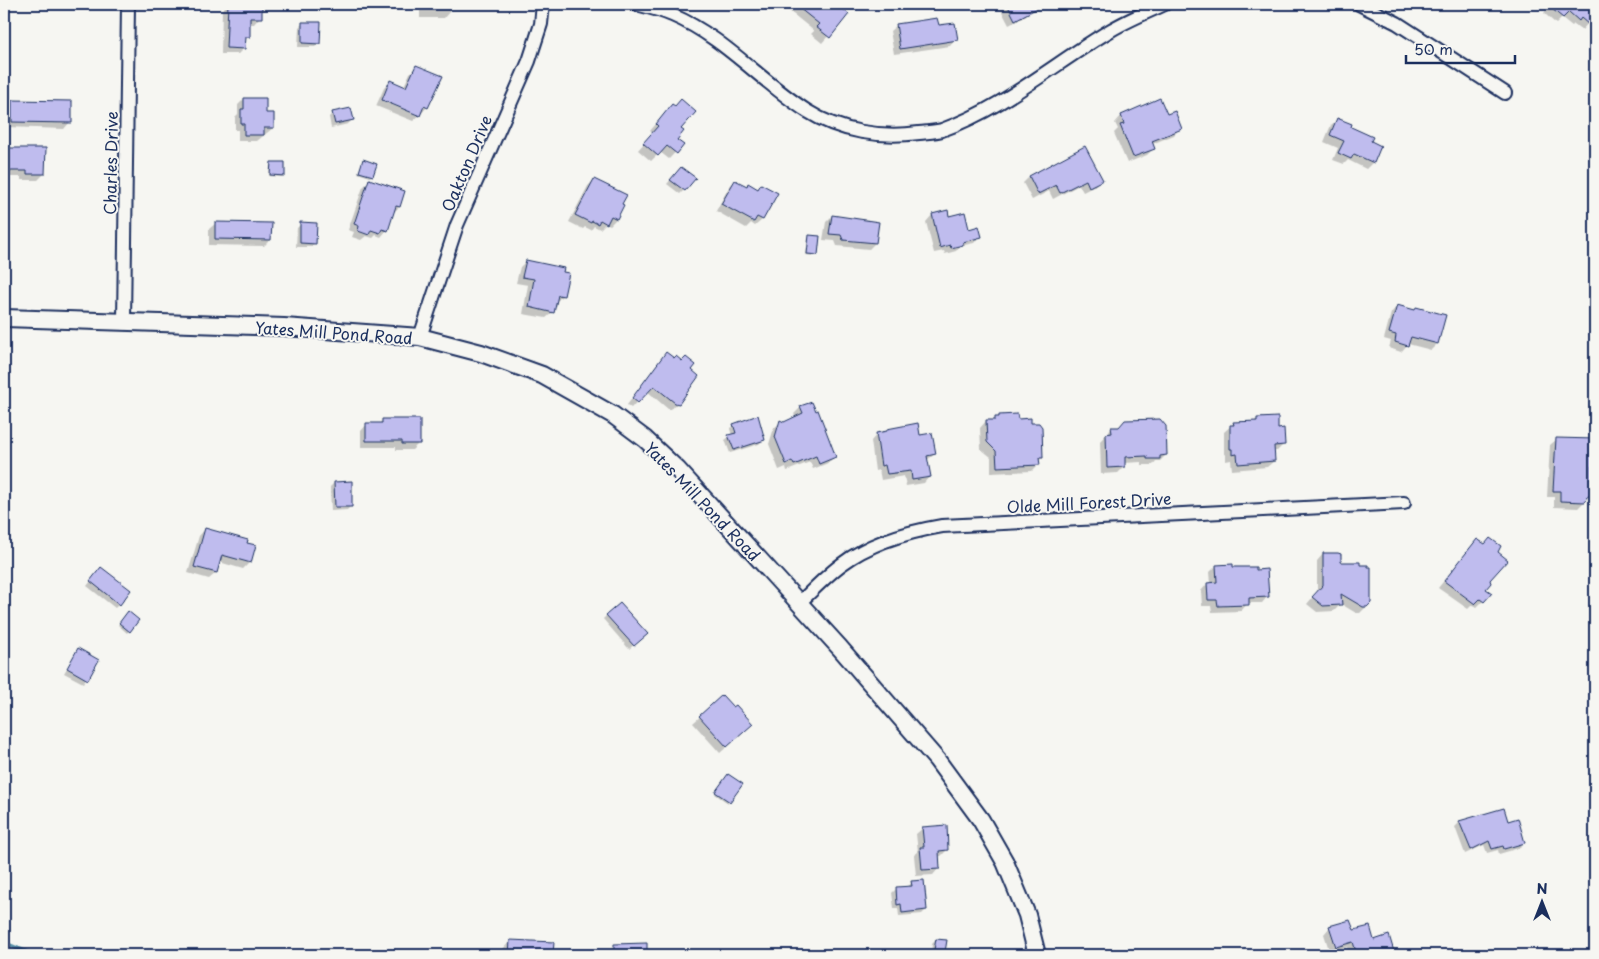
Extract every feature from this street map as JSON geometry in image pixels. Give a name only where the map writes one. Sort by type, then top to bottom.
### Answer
[{"type":"street","name":"Charles Drive","points":[[124,322],[128,4]]},
{"type":"street","name":"Oakton Drive","points":[[420,337],[457,225],[529,60],[540,24],[543,4]]},
{"type":"street","points":[[636,4],[671,14],[694,26],[740,59],[790,100],[820,120],[851,131],[884,135],[913,134],[940,130],[981,114],[1111,30],[1140,9],[1165,4]]},
{"type":"street","points":[[1359,4],[1398,22],[1505,94]]},
{"type":"street","name":"Yates Mill Pond Road","points":[[4,318],[293,328],[420,337],[481,353],[542,375],[613,415],[645,439],[677,469],[938,760],[981,820],[1005,862],[1027,915],[1037,955]]},
{"type":"street","name":"Olde Mill Forest Drive","points":[[799,603],[842,564],[863,551],[896,537],[942,526],[1404,503]]},
{"type":"building","points":[[228,4],[262,4],[262,18],[250,18],[250,37],[246,37],[245,49],[226,48]]},
{"type":"building","points":[[794,4],[837,4],[849,14],[830,38],[816,27],[819,24]]},
{"type":"building","points":[[1007,4],[1045,4],[1015,20]]},
{"type":"building","points":[[1546,4],[1595,4],[1595,17],[1589,25],[1581,18],[1579,21],[1569,12],[1563,18]]},
{"type":"building","points":[[937,18],[939,25],[955,23],[958,40],[900,49],[896,24]]},
{"type":"building","points":[[302,22],[321,22],[320,44],[302,43]]},
{"type":"building","points":[[416,65],[443,76],[428,108],[424,106],[420,116],[382,100],[390,80],[406,87]]},
{"type":"building","points":[[244,98],[266,98],[266,113],[274,113],[274,128],[264,128],[264,135],[244,135],[244,124],[241,124],[241,109],[244,109]]},
{"type":"building","points":[[1160,98],[1167,114],[1175,111],[1182,129],[1152,141],[1155,149],[1133,157],[1120,125],[1124,124],[1121,115]]},
{"type":"building","points":[[681,99],[696,112],[681,129],[684,131],[677,140],[684,145],[677,154],[667,146],[658,156],[643,143],[658,126],[656,124],[672,104],[675,106]]},
{"type":"building","points":[[12,100],[72,101],[72,123],[12,122]]},
{"type":"building","points":[[351,108],[354,120],[335,124],[332,112]]},
{"type":"building","points":[[1337,118],[1352,124],[1351,127],[1373,137],[1371,141],[1381,146],[1374,163],[1354,154],[1351,159],[1338,153],[1344,141],[1330,135]]},
{"type":"building","points":[[1085,146],[1103,180],[1089,187],[1086,180],[1060,193],[1056,185],[1038,194],[1029,176]]},
{"type":"building","points":[[4,148],[46,148],[45,174],[27,174],[27,171],[4,171]]},
{"type":"building","points":[[363,159],[377,164],[373,176],[359,172]]},
{"type":"building","points":[[271,162],[285,162],[285,176],[270,175]]},
{"type":"building","points":[[681,167],[696,178],[685,191],[670,180]]},
{"type":"building","points":[[369,179],[405,191],[400,207],[396,206],[388,231],[382,229],[380,233],[371,230],[369,235],[358,231],[359,226],[354,224]]},
{"type":"building","points":[[594,179],[627,195],[617,219],[611,216],[607,224],[600,220],[598,224],[592,221],[591,223],[575,215]]},
{"type":"building","points":[[735,180],[747,186],[748,183],[758,189],[761,184],[778,193],[763,220],[757,217],[754,222],[721,204]]},
{"type":"building","points":[[948,210],[949,216],[965,212],[969,229],[979,226],[982,237],[963,242],[963,245],[951,248],[950,245],[940,248],[932,214]]},
{"type":"building","points":[[832,215],[879,222],[876,243],[843,240],[841,235],[829,234]]},
{"type":"building","points":[[215,222],[272,223],[271,240],[215,239]]},
{"type":"building","points":[[300,222],[317,223],[316,244],[300,243]]},
{"type":"building","points":[[809,235],[820,236],[818,255],[807,254]]},
{"type":"building","points":[[526,260],[564,268],[563,272],[569,273],[564,296],[558,295],[554,313],[529,307],[534,279],[522,277]]},
{"type":"building","points":[[1397,305],[1415,310],[1416,307],[1446,315],[1438,344],[1411,337],[1408,346],[1395,342],[1396,335],[1389,333]]},
{"type":"building","points":[[666,352],[682,361],[686,357],[696,365],[692,370],[699,376],[679,404],[675,403],[654,386],[638,403],[632,398]]},
{"type":"building","points":[[812,402],[816,411],[818,410],[836,457],[819,464],[816,456],[794,465],[792,461],[786,464],[775,437],[780,420],[784,422],[803,413],[800,406]]},
{"type":"building","points":[[1017,414],[1018,419],[1031,418],[1031,423],[1039,423],[1042,427],[1043,458],[1039,458],[1040,465],[997,467],[996,451],[987,442],[986,420],[995,420],[995,417],[999,417],[999,415]]},
{"type":"building","points":[[758,415],[765,440],[734,450],[728,435],[736,433],[733,424]]},
{"type":"building","points":[[1278,417],[1278,429],[1284,428],[1285,445],[1274,446],[1275,461],[1238,464],[1237,454],[1232,455],[1232,449],[1230,449],[1230,425],[1234,425],[1233,422],[1257,421],[1257,418]]},
{"type":"building","points":[[382,419],[420,419],[420,444],[402,444],[402,441],[366,441],[366,423],[382,423]]},
{"type":"building","points":[[1160,419],[1166,426],[1167,455],[1160,456],[1160,459],[1147,459],[1147,456],[1125,457],[1125,467],[1107,468],[1106,434],[1112,433],[1111,427],[1119,427],[1125,420]]},
{"type":"building","points":[[918,423],[920,435],[932,433],[936,454],[927,456],[931,477],[912,480],[911,471],[887,474],[885,465],[881,466],[876,433]]},
{"type":"building","points":[[1556,438],[1595,439],[1595,463],[1592,466],[1594,492],[1586,498],[1585,502],[1560,501],[1560,491],[1553,491]]},
{"type":"building","points":[[352,481],[352,507],[335,507],[334,482]]},
{"type":"building","points":[[205,528],[248,540],[247,543],[256,545],[251,563],[222,555],[217,573],[194,567]]},
{"type":"building","points":[[1490,538],[1501,546],[1498,552],[1508,560],[1490,580],[1491,583],[1486,589],[1492,593],[1484,602],[1480,599],[1475,604],[1444,581],[1477,539],[1485,544]]},
{"type":"building","points":[[1323,553],[1338,553],[1341,554],[1341,562],[1360,562],[1360,565],[1371,567],[1371,603],[1367,607],[1363,607],[1341,594],[1342,605],[1323,606],[1312,597],[1323,585]]},
{"type":"building","points":[[1233,564],[1233,567],[1256,567],[1256,570],[1267,569],[1269,597],[1249,598],[1249,605],[1218,606],[1217,600],[1208,600],[1207,583],[1217,582],[1216,565]]},
{"type":"building","points":[[101,567],[131,590],[120,605],[90,581]]},
{"type":"building","points":[[620,603],[648,634],[634,646],[606,615]]},
{"type":"building","points":[[128,611],[139,620],[130,632],[119,623]]},
{"type":"building","points":[[78,648],[99,660],[88,680],[67,668]]},
{"type":"building","points":[[722,695],[733,707],[736,705],[753,724],[727,747],[699,716]]},
{"type":"building","points":[[728,774],[743,784],[730,802],[715,792]]},
{"type":"building","points":[[1504,808],[1508,821],[1518,818],[1525,843],[1504,849],[1503,846],[1492,849],[1489,841],[1471,850],[1459,821]]},
{"type":"building","points":[[947,825],[948,850],[939,851],[940,869],[922,870],[920,847],[924,847],[922,827]]},
{"type":"building","points":[[924,880],[927,910],[902,913],[901,904],[897,905],[896,887],[912,886],[911,881]]},
{"type":"building","points":[[1350,920],[1354,930],[1370,926],[1374,940],[1389,935],[1395,955],[1357,955],[1353,942],[1336,947],[1329,926]]},
{"type":"building","points":[[936,939],[947,940],[945,952],[934,950]]},
{"type":"building","points":[[510,940],[554,942],[553,955],[509,955]]},
{"type":"building","points":[[647,943],[647,955],[614,955],[614,944]]},
{"type":"waterway","points":[[4,943],[34,955]]}]
